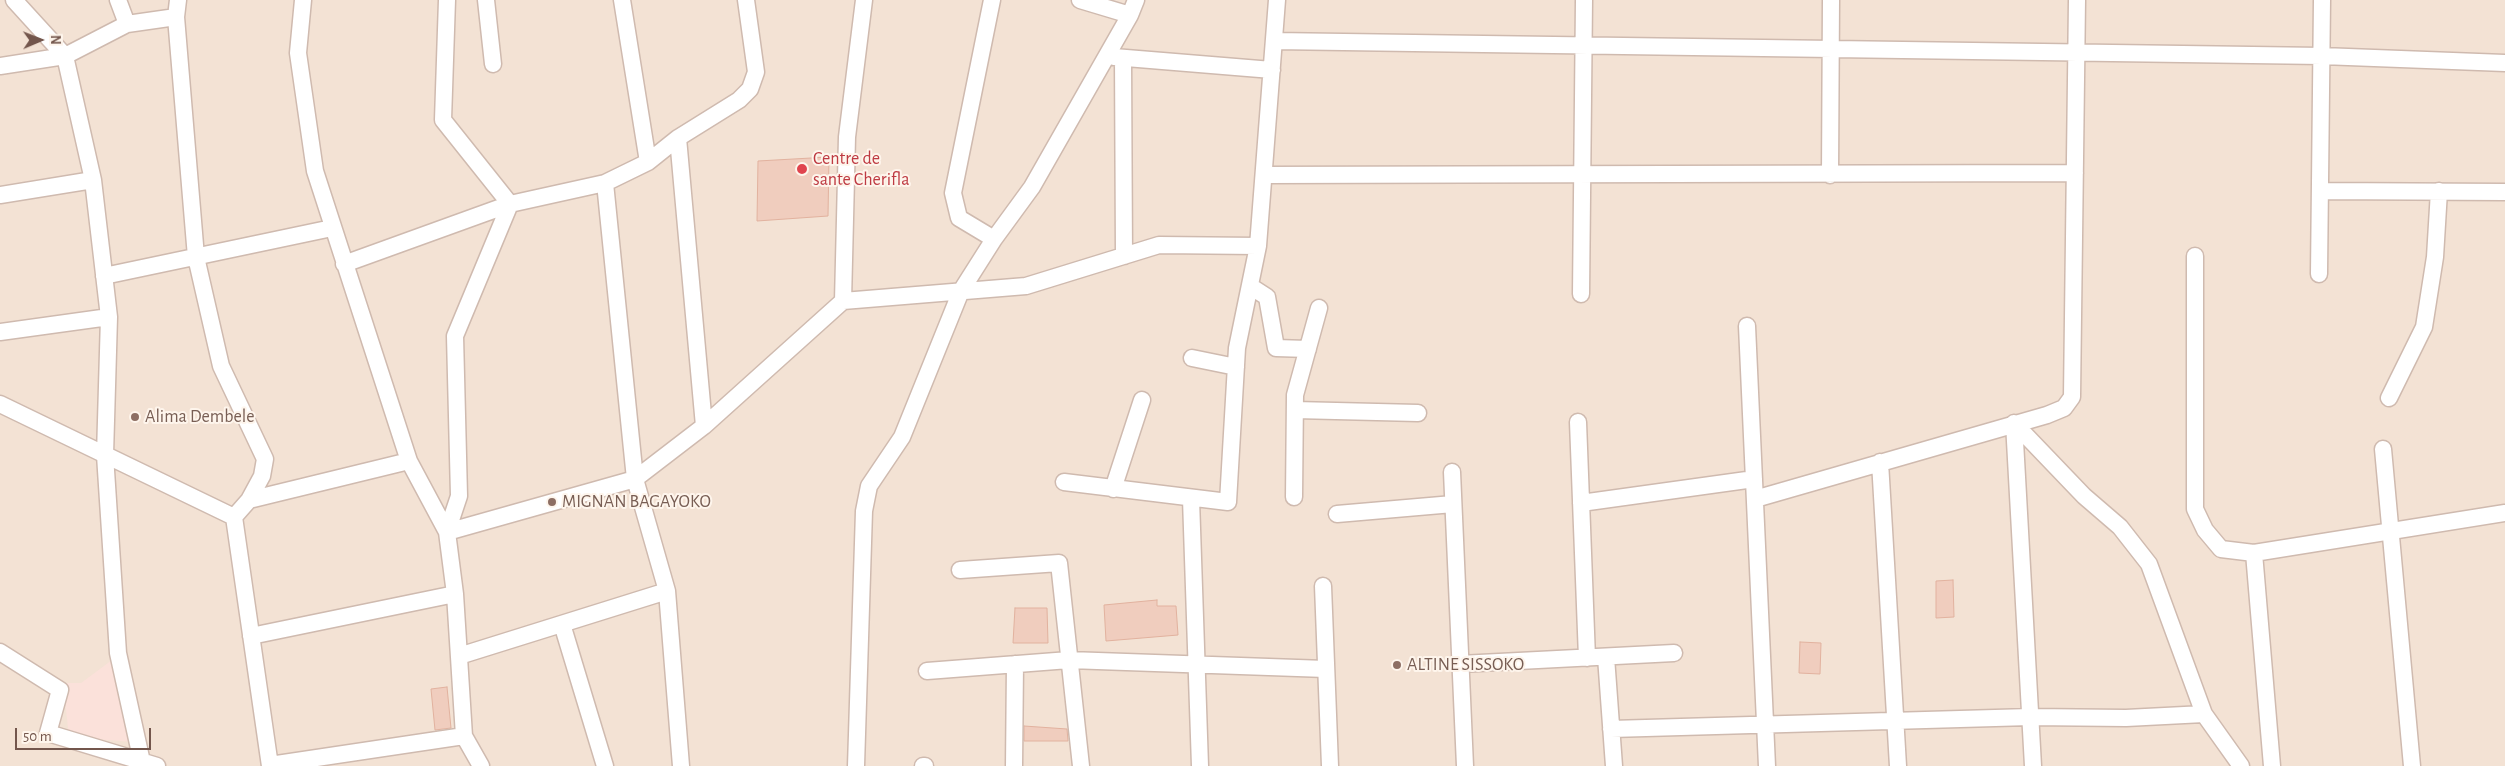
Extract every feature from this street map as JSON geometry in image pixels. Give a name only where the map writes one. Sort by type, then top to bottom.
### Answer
[{"type":"street","points":[[14,0],[65,56],[92,180],[110,317],[106,455],[118,652],[150,764]]},
{"type":"street","points":[[118,0],[127,24]]},
{"type":"street","points":[[178,0],[176,17],[196,257],[221,366],[265,459],[262,476],[249,500],[234,517],[270,765],[464,736]]},
{"type":"street","points":[[303,0],[298,53],[315,171],[409,461],[447,532],[455,594],[464,736],[481,766]]},
{"type":"street","points":[[447,0],[443,120],[510,204]]},
{"type":"street","points":[[486,0],[493,64]]},
{"type":"street","points":[[622,0],[648,162]]},
{"type":"street","points":[[344,264],[510,204],[605,183],[648,162],[678,138],[739,100],[750,89],[756,72],[746,0]]},
{"type":"street","points":[[843,301],[847,137],[864,0]]},
{"type":"street","points":[[992,0],[953,193],[959,218],[994,239]]},
{"type":"street","points":[[856,766],[864,512],[869,486],[902,438],[961,292],[994,239],[1032,187],[1133,7],[1080,0]]},
{"type":"street","points":[[1064,482],[1191,499],[1228,502],[1237,348],[1258,246],[1277,0]]},
{"type":"street","points":[[1581,294],[1584,0]]},
{"type":"street","points":[[1830,175],[1831,0]]},
{"type":"street","points":[[1755,499],[2064,408],[2072,397],[2077,0]]},
{"type":"street","points":[[2319,274],[2322,0]]},
{"type":"street","points":[[0,66],[65,56],[127,24],[176,17]]},
{"type":"street","points":[[1274,41],[2322,56],[2505,63]]},
{"type":"street","points":[[1106,57],[1272,70]]},
{"type":"street","points":[[1123,58],[1124,256]]},
{"type":"street","points":[[678,138],[704,426]]},
{"type":"street","points":[[1264,175],[2075,173]]},
{"type":"street","points":[[0,195],[92,180]]},
{"type":"street","points":[[605,183],[635,479],[667,591],[681,766]]},
{"type":"street","points":[[2320,191],[2505,192]]},
{"type":"street","points":[[2389,398],[2424,327],[2435,256],[2439,191]]},
{"type":"street","points":[[447,532],[459,496],[455,336],[510,204]]},
{"type":"street","points":[[104,276],[332,228]]},
{"type":"street","points":[[447,532],[635,479],[704,426],[843,301],[1026,286],[1159,245],[1258,246]]},
{"type":"street","points":[[2195,256],[2195,509],[2204,530],[2221,549],[2254,553],[2505,513]]},
{"type":"street","points":[[1250,286],[1267,297],[1276,348],[1308,349]]},
{"type":"street","points":[[1294,497],[1295,395],[1319,308]]},
{"type":"street","points":[[0,332],[110,317]]},
{"type":"street","points":[[1747,326],[1766,766]]},
{"type":"street","points":[[1192,358],[1236,367]]},
{"type":"street","points":[[1113,489],[1142,400]]},
{"type":"street","points":[[0,404],[234,517]]},
{"type":"street","points":[[1295,410],[1418,413]]},
{"type":"street","points":[[1578,422],[1587,658]]},
{"type":"street","points":[[2014,423],[2084,496],[2120,527],[2149,564],[2176,644],[2204,714],[2240,766]]},
{"type":"street","points":[[2014,423],[2032,766]]},
{"type":"street","points":[[2383,449],[2389,532],[2412,766]]},
{"type":"street","points":[[249,500],[409,461]]},
{"type":"street","points":[[1880,462],[1898,766]]},
{"type":"street","points":[[1452,472],[1465,766]]},
{"type":"street","points":[[1581,502],[1754,479]]},
{"type":"street","points":[[1191,499],[1200,766]]},
{"type":"street","points":[[1337,514],[1453,504]]},
{"type":"street","points":[[2254,553],[2272,766]]},
{"type":"street","points":[[960,570],[1059,563],[1081,766]]},
{"type":"street","points":[[1323,586],[1330,766]]},
{"type":"street","points":[[459,656],[667,591]]},
{"type":"street","points":[[251,636],[455,594]]},
{"type":"street","points":[[562,624],[605,766]]},
{"type":"street","points":[[0,652],[60,690],[48,733],[150,764]]},
{"type":"street","points":[[1460,664],[1674,653]]},
{"type":"street","points":[[1606,657],[1614,766]]},
{"type":"street","points":[[927,671],[1069,660],[1326,669]]},
{"type":"street","points":[[1014,766],[1015,664]]},
{"type":"street","points":[[1611,729],[2030,717],[2126,718],[2204,714]]},
{"type":"shaded area","points":[[0,0],[2505,0],[2505,766],[0,766]]},
{"type":"shaded area","points":[[112,660],[133,742],[69,737],[63,683],[81,683]]},
{"type":"building","points":[[829,157],[828,216],[757,221],[758,161]]},
{"type":"building","points":[[1953,580],[1954,617],[1936,618],[1936,581]]},
{"type":"building","points":[[1157,600],[1157,606],[1176,606],[1178,635],[1106,641],[1104,605]]},
{"type":"building","points":[[1015,608],[1047,608],[1048,643],[1013,643]]},
{"type":"building","points":[[1800,642],[1821,643],[1820,674],[1799,673]]},
{"type":"building","points":[[447,687],[451,728],[435,730],[431,689]]},
{"type":"building","points":[[1024,726],[1067,729],[1068,741],[1024,741]]},
{"type":"place","name":"Centre de sante Cherifla","points":[[802,169]]},
{"type":"place","name":"Alima Dembele","points":[[135,417]]},
{"type":"place","name":"MIGNAN BAGAYOKO","points":[[552,502]]},
{"type":"place","name":"ALTINE SISSOKO","points":[[1397,665]]}]
